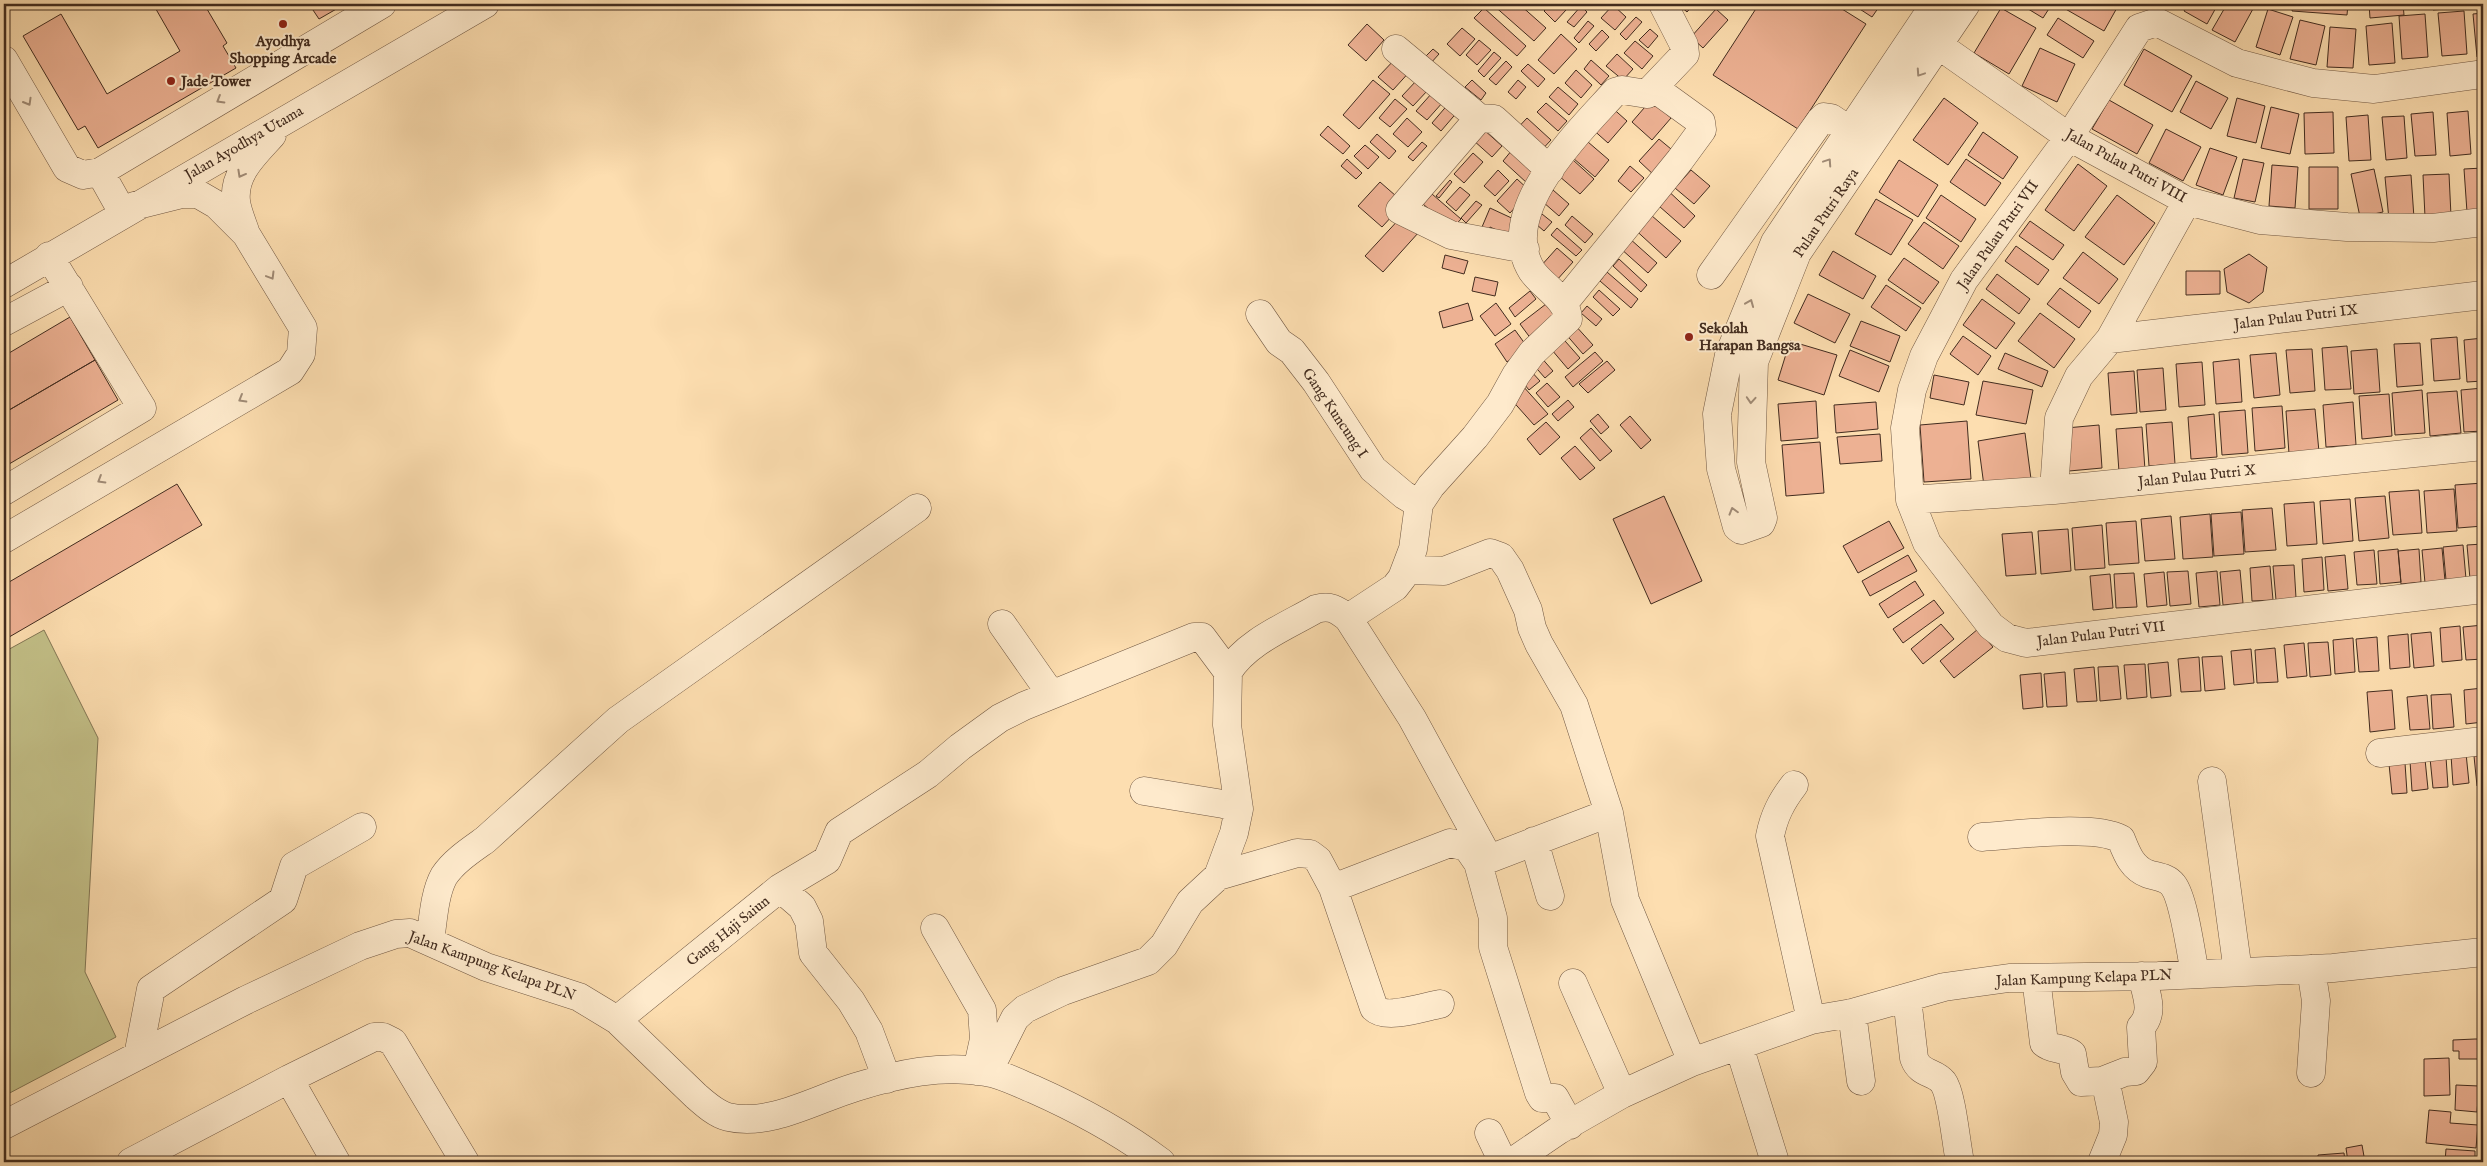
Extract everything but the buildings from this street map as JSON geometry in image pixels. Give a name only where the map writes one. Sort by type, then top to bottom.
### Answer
[{"type":"street","points":[[4,60],[68,168],[83,175],[100,172],[382,4]]},
{"type":"street","name":"Jalan Ayodhya Utama","points":[[4,284],[280,121],[485,4]]},
{"type":"street","points":[[1348,618],[1395,587],[1406,570],[1413,549],[1415,523],[1420,504],[1431,486],[1475,437],[1500,404],[1516,375],[1532,353],[1568,319],[1563,304],[1536,277],[1528,264],[1525,250],[1524,225],[1531,201],[1559,156],[1615,92],[1622,90],[1647,94],[1685,54],[1685,50],[1663,4]]},
{"type":"street","name":"Pulau Putri Raya","points":[[1935,4],[1929,37],[1797,253],[1741,358],[1717,414],[1721,469],[1738,527],[1744,530],[1761,524],[1764,518],[1750,462],[1741,358],[1775,242],[1849,130],[1929,37],[1966,4]]},
{"type":"street","name":"Jalan Pulau Putri VII","points":[[2483,74],[2374,89],[2313,83],[2237,63],[2157,22],[2148,23],[2139,28],[2069,137],[1964,280],[1924,356],[1912,390],[1905,428],[1910,500],[1927,543],[1991,626],[2007,638],[2026,643],[2483,589]]},
{"type":"street","name":"Jalan Pulau Putri VIII","points":[[1929,37],[2069,137],[2187,201],[2260,220],[2347,227],[2433,228],[2483,222]]},
{"type":"street","points":[[1396,49],[1479,118],[1494,119],[1550,170]]},
{"type":"street","points":[[1563,304],[1680,160],[1702,130],[1701,122],[1654,88]]},
{"type":"street","points":[[1712,275],[1824,117],[1830,118],[1849,130]]},
{"type":"street","points":[[1479,118],[1400,210],[1451,235],[1525,250]]},
{"type":"street","points":[[246,234],[236,202],[237,180],[248,161],[272,134],[280,121]]},
{"type":"street","points":[[4,538],[290,371],[300,354],[303,328],[246,234],[218,205],[198,194],[182,194],[129,210],[100,172]]},
{"type":"street","points":[[2054,490],[2059,418],[2079,376],[2110,339],[2187,201]]},
{"type":"street","points":[[49,256],[164,443]]},
{"type":"street","points":[[4,322],[69,287]]},
{"type":"street","name":"Jalan Pulau Putri IX","points":[[2110,339],[2483,295]]},
{"type":"street","name":"Gang Kuncung I","points":[[1260,314],[1280,342],[1292,351],[1316,382],[1373,469],[1404,495],[1420,504]]},
{"type":"street","points":[[4,491],[142,408]]},
{"type":"street","name":"Jalan Pulau Putri X","points":[[1910,500],[2054,490],[2483,446]]},
{"type":"street","points":[[430,941],[440,886],[445,875],[546,782],[618,720],[917,508]]},
{"type":"street","points":[[1406,570],[1444,571],[1490,552],[1501,557],[1520,588],[1539,644],[1574,704],[1609,813],[1625,900],[1692,1062]]},
{"type":"street","points":[[1218,876],[1234,833],[1239,809],[1227,726],[1228,672],[1232,665],[1257,643],[1316,609],[1326,606],[1335,608],[1348,618],[1412,718],[1483,861],[1493,918],[1493,947],[1539,1093],[1542,1098],[1555,1098],[1570,1125]]},
{"type":"street","points":[[1002,624],[1051,694]]},
{"type":"street","points":[[780,888],[827,860],[839,832],[928,774],[960,747],[1000,718],[1051,694],[1194,636],[1202,637],[1228,672]]},
{"type":"street","points":[[2380,753],[2483,741]]},
{"type":"street","points":[[2212,782],[2238,972]]},
{"type":"street","points":[[1794,785],[1776,812],[1770,836],[1811,1020]]},
{"type":"street","points":[[1144,791],[1223,804],[1239,809]]},
{"type":"street","points":[[1483,861],[1609,813]]},
{"type":"street","points":[[138,1056],[151,989],[283,900],[294,866],[362,827]]},
{"type":"street","points":[[1982,837],[2088,832],[2105,833],[2121,840],[2136,868],[2160,877],[2172,884],[2179,900],[2195,974]]},
{"type":"street","points":[[1534,841],[1550,896]]},
{"type":"street","points":[[1333,888],[1450,843],[1467,847],[1483,861]]},
{"type":"street","points":[[983,1071],[1015,1018],[1025,1009],[1063,991],[1148,961],[1160,950],[1190,902],[1218,876],[1297,853],[1310,854],[1318,860],[1333,888],[1374,1008],[1378,1013],[1390,1014],[1440,1004]]},
{"type":"street","name":"Gang Haji Saiun","points":[[618,1020],[780,888],[802,907],[809,921],[814,953],[851,1001],[869,1031],[887,1079]]},
{"type":"street","points":[[935,928],[982,1010],[984,1039],[983,1071]]},
{"type":"street","name":"Jalan Kampung Kelapa PLN","points":[[4,1125],[246,1000],[360,946],[410,933],[486,967],[579,997],[618,1020],[696,1096],[709,1107],[726,1116],[741,1118],[777,1114],[910,1072],[936,1070],[983,1071],[1070,1106],[1109,1127],[1161,1162]]},
{"type":"street","name":"Jalan Kampung Kelapa PLN","points":[[1512,1162],[1559,1130],[1622,1094],[1692,1062],[1811,1020],[1852,1013],[1944,987],[2009,978],[2142,976],[2311,969],[2483,952]]},
{"type":"street","points":[[2311,969],[2316,1001],[2311,1073]]},
{"type":"street","points":[[2036,978],[2044,1042],[2049,1047],[2063,1048],[2072,1054],[2075,1072],[2081,1082],[2102,1081],[2125,1072],[2136,1071],[2143,1062],[2141,1027],[2147,1020],[2150,1008],[2142,976]]},
{"type":"street","points":[[1573,983],[1622,1094]]},
{"type":"street","points":[[1906,998],[1916,1065],[1942,1080],[1949,1094],[1960,1162]]},
{"type":"street","points":[[1852,1013],[1861,1082]]},
{"type":"street","points":[[131,1162],[288,1078],[374,1037],[389,1039],[393,1042],[465,1162]]},
{"type":"street","points":[[1739,1046],[1775,1162]]},
{"type":"street","points":[[288,1078],[336,1162]]},
{"type":"street","points":[[2102,1081],[2108,1091],[2114,1122],[2113,1135],[2102,1162]]},
{"type":"street","points":[[1489,1133],[1503,1162]]},
{"type":"shaded area","points":[[44,630],[98,738],[85,972],[116,1037],[4,1096],[4,652]]},
{"type":"place","name":"Ayodhya Shopping Arcade","points":[[283,24]]},
{"type":"place","name":"Jade Tower","points":[[171,81]]},
{"type":"place","name":"Sekolah Harapan Bangsa","points":[[1689,337]]}]
